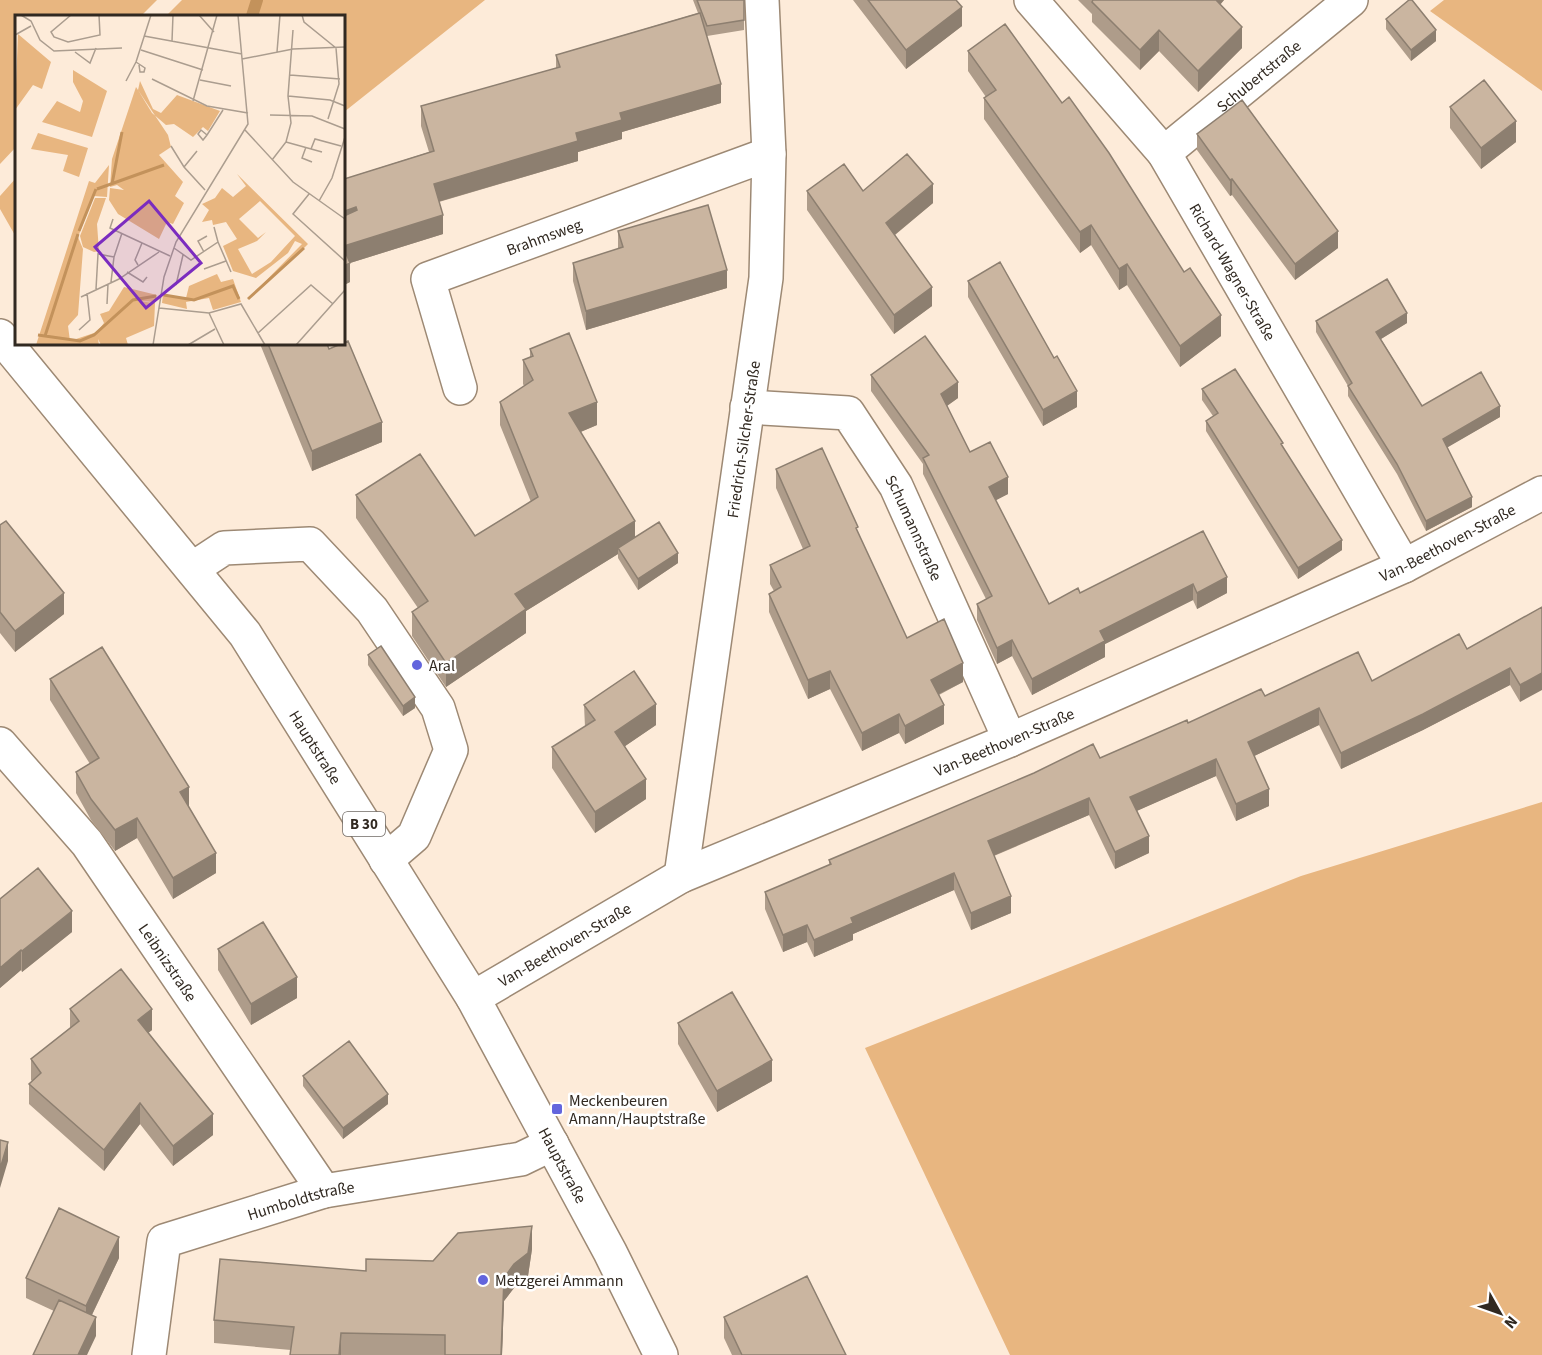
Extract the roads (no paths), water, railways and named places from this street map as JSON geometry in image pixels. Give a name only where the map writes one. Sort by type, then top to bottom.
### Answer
[{"type":"street","name":"Friedrich-Silcher-Straße","points":[[681,876],[766,278],[768,154],[762,0]]},
{"type":"street","name":"Richard-Wagner-Straße","points":[[1031,0],[1164,153],[1404,566]]},
{"type":"street","name":"Schubertstraße","points":[[1164,153],[1351,0]]},
{"type":"street","name":"Brahmsweg","points":[[460,388],[428,279],[768,154]]},
{"type":"street","name":"Hauptstraße","points":[[0,336],[245,634],[473,998],[610,1252],[661,1355]]},
{"type":"street","name":"Schumannstraße","points":[[747,407],[848,413],[896,486],[1010,740]]},
{"type":"street","name":"Van-Beethoven-Straße","points":[[473,998],[681,876],[1010,740],[1404,566],[1542,493]]},
{"type":"street","points":[[192,569],[224,548],[310,544],[372,610],[438,708],[452,750],[414,836],[386,860]]},
{"type":"street","name":"Leibnizstraße","points":[[0,744],[87,843],[324,1191]]},
{"type":"street","name":"Humboldtstraße","points":[[149,1355],[164,1241],[324,1191],[521,1160],[552,1144]]},
{"type":"waterway","points":[[252,15],[257,0]]},
{"type":"place","name":"Aral","points":[[417,665]]},
{"type":"place","name":"Meckenbeuren Amann/Hauptstraße","points":[[557,1109]]},
{"type":"place","name":"Metzgerei Ammann","points":[[483,1280]]}]
